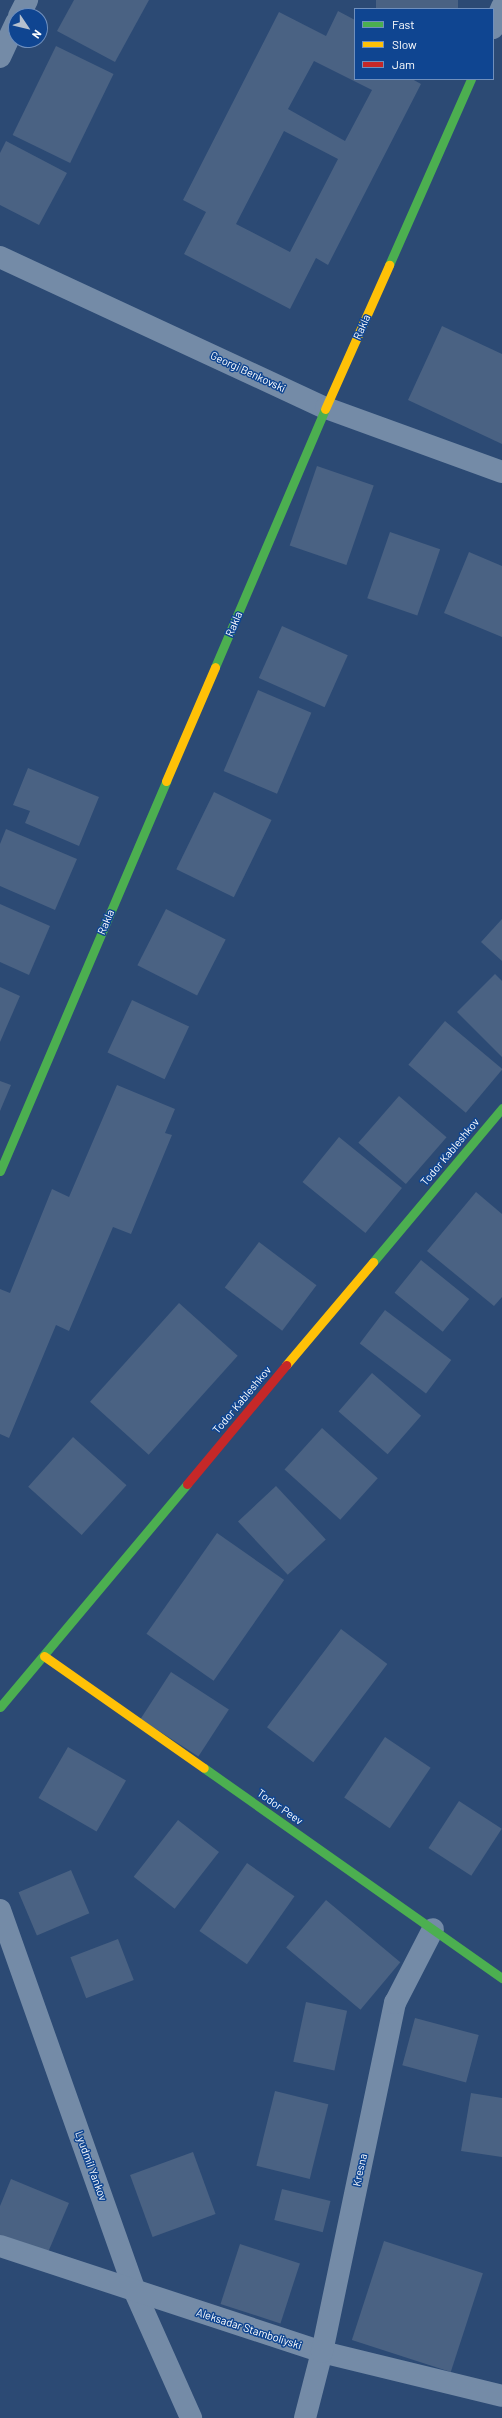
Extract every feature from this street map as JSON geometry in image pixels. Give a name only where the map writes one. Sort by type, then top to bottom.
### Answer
[{"type":"street","points":[[494,26],[502,7]]},
{"type":"street","points":[[0,57],[8,40]]},
{"type":"street","name":"Rakla","points":[[0,1171],[326,408],[470,80]]},
{"type":"street","name":"Georgi Benkovski","points":[[0,257],[326,408],[502,472]]},
{"type":"street","name":"Todor Kableshkov","points":[[0,1707],[502,1108]]},
{"type":"street","name":"Todor Peev","points":[[44,1656],[502,1978]]},
{"type":"street","name":"Lyudmil Yankov","points":[[0,1910],[135,2292],[191,2418]]},
{"type":"street","name":"Kresna","points":[[305,2418],[322,2352],[395,2003],[432,1929]]},
{"type":"street","name":"Aleksadar Stamboliyski","points":[[0,2246],[135,2292],[322,2352],[502,2396]]},
{"type":"building","points":[[74,0],[149,0],[115,62],[57,31]]},
{"type":"building","points":[[376,0],[458,0],[458,8],[376,8]]},
{"type":"building","points":[[338,11],[354,19],[354,80],[414,80],[421,84],[328,265],[316,258],[290,309],[184,254],[206,212],[183,200],[279,12],[326,36]],"holes":[[[314,61],[372,90],[345,141],[288,109]],[[284,131],[338,159],[290,252],[236,224]]]},
{"type":"building","points":[[56,46],[114,74],[70,163],[13,135]]},
{"type":"building","points":[[6,141],[67,173],[39,225],[0,205],[0,153]]},
{"type":"building","points":[[442,326],[502,354],[502,444],[408,400]]},
{"type":"building","points":[[317,466],[374,486],[346,565],[290,545]]},
{"type":"building","points":[[390,532],[440,549],[417,615],[367,598]]},
{"type":"building","points":[[469,552],[502,566],[502,637],[444,613]]},
{"type":"building","points":[[282,626],[348,655],[325,707],[259,678]]},
{"type":"building","points":[[258,690],[311,713],[277,794],[224,771]]},
{"type":"building","points":[[28,768],[99,797],[79,846],[25,823],[30,811],[13,805]]},
{"type":"building","points":[[214,792],[272,820],[234,897],[176,869]]},
{"type":"building","points":[[6,829],[77,859],[55,910],[0,886],[0,844]]},
{"type":"building","points":[[0,904],[50,926],[29,975],[0,962]]},
{"type":"building","points":[[166,909],[226,939],[197,996],[137,965]]},
{"type":"building","points":[[502,919],[502,961],[481,942]]},
{"type":"building","points":[[495,974],[502,981],[502,1057],[457,1012]]},
{"type":"building","points":[[0,987],[20,996],[0,1042]]},
{"type":"building","points":[[132,1000],[189,1027],[165,1079],[107,1053]]},
{"type":"building","points":[[445,1021],[502,1069],[466,1113],[408,1065]]},
{"type":"building","points":[[0,1081],[11,1085],[0,1111]]},
{"type":"building","points":[[117,1085],[175,1109],[165,1133],[172,1135],[131,1234],[113,1227],[69,1331],[56,1325],[9,1438],[0,1434],[0,1289],[10,1293],[52,1189],[69,1197]]},
{"type":"building","points":[[399,1096],[447,1137],[406,1184],[358,1143]]},
{"type":"building","points":[[339,1137],[402,1188],[365,1233],[302,1182]]},
{"type":"building","points":[[476,1192],[502,1214],[502,1297],[494,1306],[427,1251]]},
{"type":"building","points":[[259,1242],[317,1285],[282,1331],[225,1288]]},
{"type":"building","points":[[421,1260],[469,1299],[443,1332],[395,1293]]},
{"type":"building","points":[[179,1303],[238,1356],[149,1455],[90,1402]]},
{"type":"building","points":[[385,1310],[451,1360],[426,1393],[360,1344]]},
{"type":"building","points":[[372,1373],[421,1416],[388,1454],[339,1411]]},
{"type":"building","points":[[322,1428],[378,1478],[340,1520],[285,1470]]},
{"type":"building","points":[[73,1437],[127,1485],[82,1535],[28,1487]]},
{"type":"building","points":[[276,1486],[326,1539],[288,1575],[238,1521]]},
{"type":"building","points":[[217,1533],[284,1580],[214,1681],[146,1634]]},
{"type":"building","points":[[341,1629],[387,1664],[313,1762],[267,1727]]},
{"type":"building","points":[[171,1672],[229,1710],[198,1757],[141,1719]]},
{"type":"building","points":[[385,1737],[431,1768],[390,1828],[344,1798]]},
{"type":"building","points":[[68,1747],[126,1780],[97,1832],[38,1798]]},
{"type":"building","points":[[459,1801],[502,1829],[471,1876],[429,1848]]},
{"type":"building","points":[[178,1820],[219,1852],[175,1909],[134,1877]]},
{"type":"building","points":[[247,1863],[295,1896],[247,1964],[199,1931]]},
{"type":"building","points":[[71,1870],[89,1913],[37,1936],[19,1892]]},
{"type":"building","points":[[326,1900],[400,1962],[360,2010],[286,1947]]},
{"type":"building","points":[[118,1939],[134,1980],[86,1998],[70,1957]]},
{"type":"building","points":[[306,2002],[347,2011],[334,2070],[293,2062]]},
{"type":"building","points":[[415,2018],[479,2035],[466,2082],[402,2065]]},
{"type":"building","points":[[275,2091],[328,2104],[310,2179],[256,2166]]},
{"type":"building","points":[[471,2093],[502,2098],[502,2157],[461,2151]]},
{"type":"building","points":[[193,2152],[216,2214],[153,2237],[130,2175]]},
{"type":"building","points":[[11,2179],[69,2203],[46,2257],[0,2238],[0,2206]]},
{"type":"building","points":[[282,2189],[331,2201],[323,2232],[274,2220]]},
{"type":"building","points":[[384,2241],[483,2273],[451,2372],[352,2340]]},
{"type":"building","points":[[240,2244],[300,2263],[280,2323],[221,2304]]},
{"type":"traffic: fast","points":[[389,265],[471,80]]},
{"type":"traffic: fast","points":[[215,667],[325,409]]},
{"type":"traffic: fast","points":[[0,1171],[166,781]]},
{"type":"traffic: fast","points":[[373,1262],[502,1108]]},
{"type":"traffic: fast","points":[[0,1707],[187,1484]]},
{"type":"traffic: fast","points":[[204,1768],[502,1978]]},
{"type":"traffic: slow","points":[[325,409],[389,265]]},
{"type":"traffic: slow","points":[[166,781],[215,667]]},
{"type":"traffic: slow","points":[[286,1365],[373,1262]]},
{"type":"traffic: slow","points":[[44,1656],[204,1768]]},
{"type":"traffic: jam","points":[[187,1484],[286,1365]]}]
